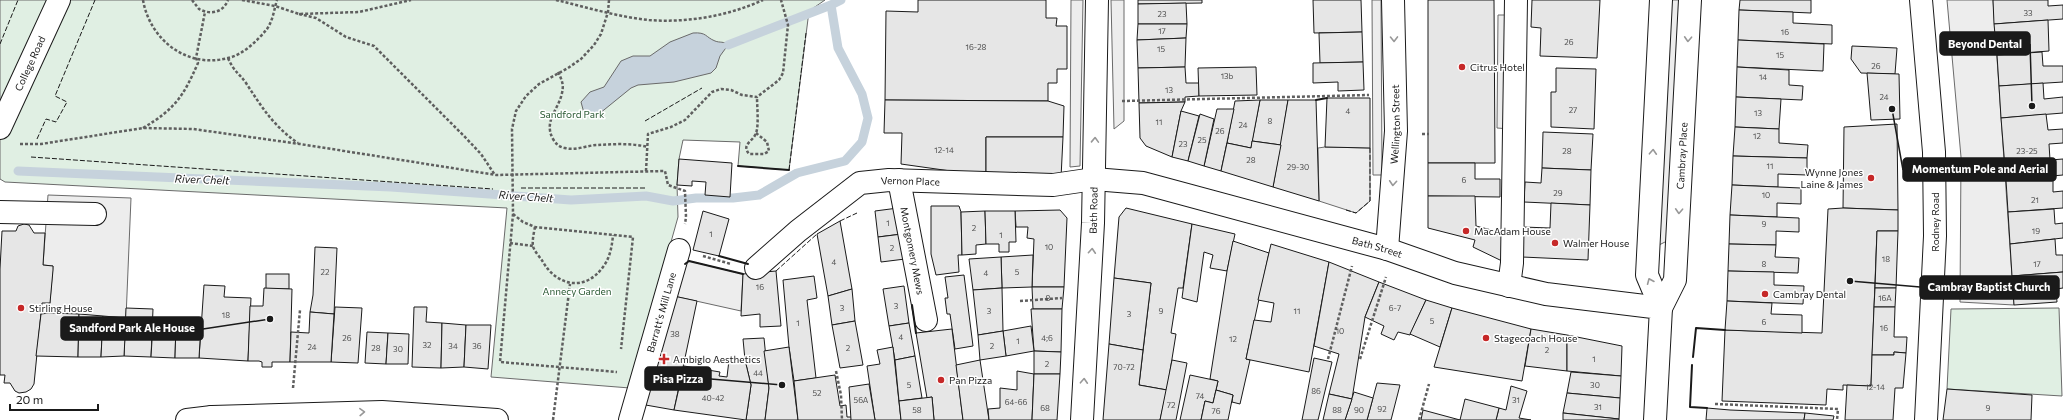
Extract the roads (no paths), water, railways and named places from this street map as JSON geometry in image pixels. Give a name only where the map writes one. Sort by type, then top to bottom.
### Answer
[{"type":"main road","name":"College Road","points":[[0,128],[59,0]]},
{"type":"main road","name":"Bath Road","points":[[1082,420],[1094,179],[1097,0]]},
{"type":"main road","name":"Wellington Street","points":[[1391,250],[1395,138],[1393,0]]},
{"type":"main road","points":[[1509,286],[1512,263],[1516,0]]},
{"type":"main road","name":"Cambray Place","points":[[1660,0],[1647,275],[1661,308]]},
{"type":"main road","name":"Cambray Place","points":[[1655,420],[1661,308],[1675,280],[1690,0]]},
{"type":"main road","name":"Rodney Road","points":[[1921,0],[1934,152],[1935,236],[1926,420]]},
{"type":"main road","name":"Bath Street","points":[[1094,179],[1143,183],[1391,250],[1455,273],[1509,286],[1546,294],[1661,308]]},
{"type":"main road","name":"Vernon Place","points":[[756,268],[798,231],[860,183],[899,180],[1053,185],[1094,179]]},
{"type":"main road","name":"Montgomery Mews","points":[[899,180],[926,320]]},
{"type":"main road","points":[[0,212],[95,214]]},
{"type":"main road","name":"Barratt's Mill Lane","points":[[630,420],[679,250]]},
{"type":"main road","points":[[187,420],[382,412],[497,420]]},
{"type":"waterway","name":"River Chelt","points":[[18,171],[391,187],[571,200],[646,196],[673,201],[696,198],[733,198],[759,195],[797,173],[845,161],[862,142],[868,118],[862,94],[838,48],[831,5],[841,0]]},
{"type":"waterway","points":[[728,45],[831,5]]},
{"type":"place","name":"Citrus Hotel","points":[[1462,67]]},
{"type":"place","name":"Beyond Dental","points":[[2032,106]]},
{"type":"place","name":"Momentum Pole and Aerial","points":[[1892,109]]},
{"type":"place","name":"Wynne Jones Laine & James","points":[[1871,178]]},
{"type":"place","name":"MacAdam House","points":[[1466,231]]},
{"type":"place","name":"Walmer House","points":[[1555,243]]},
{"type":"place","name":"Cambray Baptist Church","points":[[1850,281]]},
{"type":"place","name":"Cambray Dental","points":[[1765,294]]},
{"type":"place","name":"Stirling House","points":[[21,308]]},
{"type":"place","name":"Sandford Park Ale House","points":[[270,319]]},
{"type":"place","name":"Stagecoach House","points":[[1486,338]]},
{"type":"place","name":"Ambiglo Aesthetics","points":[[664,359]]},
{"type":"place","name":"Pan Pizza","points":[[941,380]]},
{"type":"place","name":"Pisa Pizza","points":[[782,385]]},
{"type":"park label","name":"Sandford Park","points":[[572,114]]},
{"type":"park label","name":"Annecy Garden","points":[[577,291]]}]
